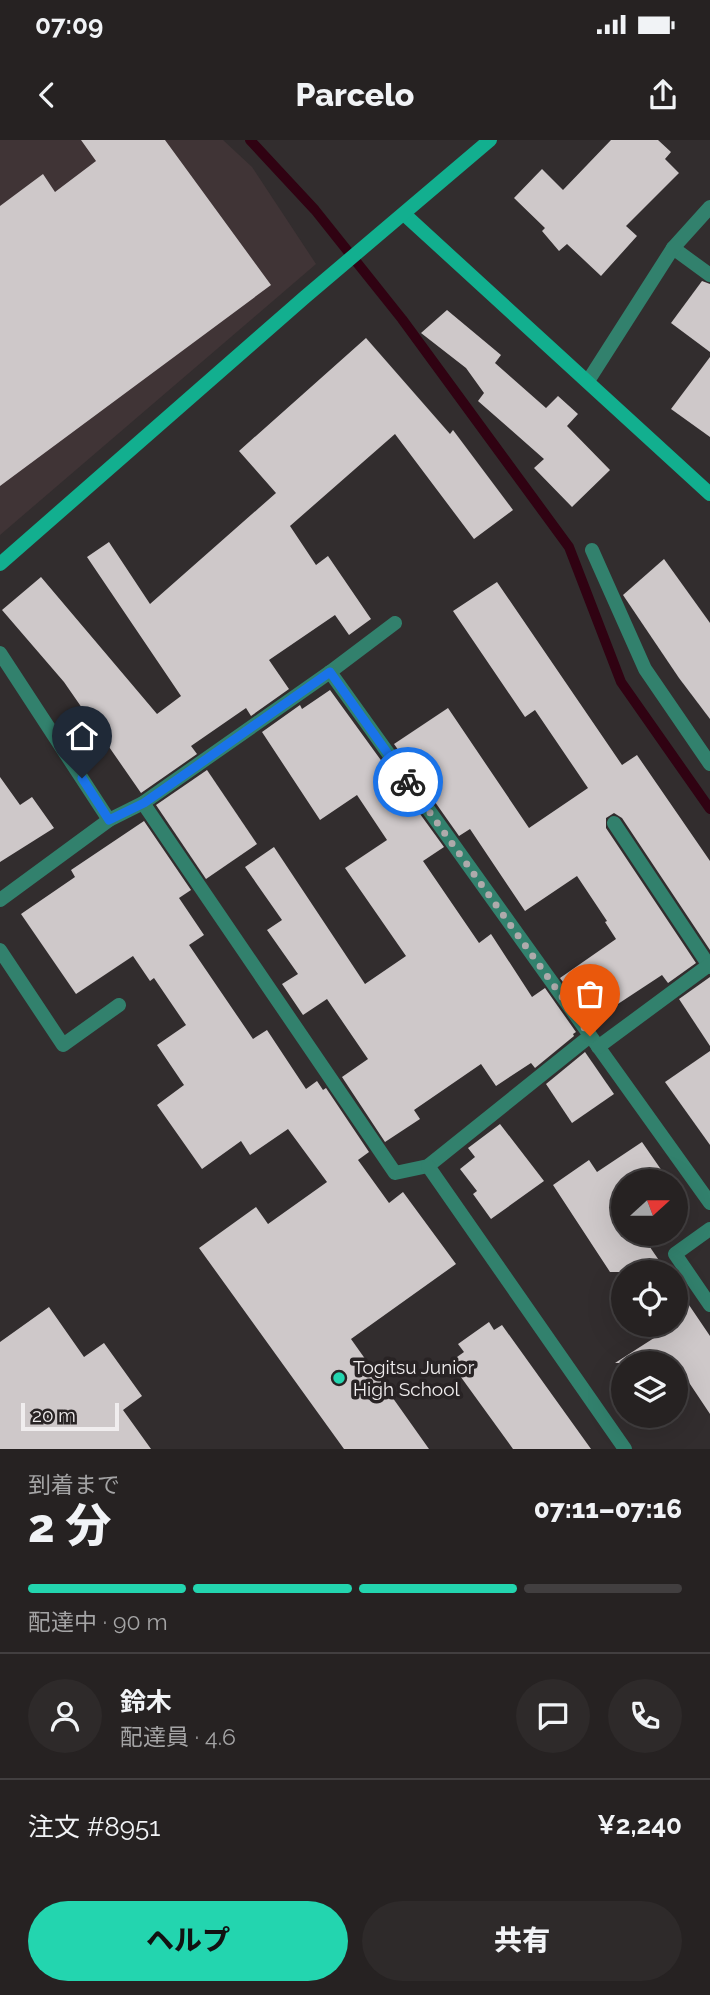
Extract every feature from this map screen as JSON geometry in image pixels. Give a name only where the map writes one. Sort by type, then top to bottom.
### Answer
[{"type":"street","points":[[0,564],[305,297],[490,140]]},
{"type":"street","points":[[588,381],[673,248],[710,206]]},
{"type":"street","points":[[404,214],[710,494]]},
{"type":"street","points":[[673,248],[710,275]]},
{"type":"street","points":[[592,550],[645,668],[710,764]]},
{"type":"street","points":[[0,900],[109,820],[144,803],[395,623]]},
{"type":"street","points":[[0,653],[109,820]]},
{"type":"street","points":[[330,672],[710,1203]]},
{"type":"street","points":[[144,803],[395,1173],[428,1166],[594,1042],[709,966],[614,823]]},
{"type":"street","points":[[0,950],[63,1045],[119,1005]]},
{"type":"street","points":[[428,1166],[625,1449]]},
{"type":"street","points":[[710,1229],[675,1254],[710,1305]]},
{"type":"shaded area","points":[[0,140],[223,140],[252,167],[316,264],[0,535]]},
{"type":"building","points":[[81,140],[165,140],[271,285],[0,486],[0,206],[43,174],[55,192],[96,161]]},
{"type":"building","points":[[611,140],[658,140],[671,152],[665,159],[679,173],[626,226],[637,236],[601,276],[567,244],[559,251],[542,231],[545,228],[514,198],[542,169],[563,190]]},
{"type":"building","points":[[702,281],[710,284],[710,352],[671,323]]},
{"type":"building","points":[[447,310],[501,355],[495,363],[546,408],[558,396],[578,414],[567,426],[610,470],[572,507],[534,468],[544,459],[478,401],[484,393],[466,368],[421,333]]},
{"type":"building","points":[[366,338],[450,434],[453,430],[513,510],[474,539],[395,434],[290,526],[316,565],[328,556],[371,619],[349,635],[335,615],[269,660],[289,689],[251,716],[246,708],[191,746],[197,754],[141,793],[64,682],[2,610],[41,577],[157,714],[181,696],[87,557],[109,542],[150,604],[276,493],[239,451]]},
{"type":"building","points":[[710,357],[710,437],[671,409]]},
{"type":"building","points":[[664,559],[710,623],[710,719],[623,595]]},
{"type":"building","points":[[497,582],[622,765],[637,755],[710,861],[710,950],[622,818],[614,813],[606,818],[606,828],[696,963],[668,983],[662,975],[592,1021],[560,978],[616,939],[577,876],[525,911],[470,829],[459,836],[394,744],[448,708],[529,828],[588,788],[535,710],[525,717],[453,611]]},
{"type":"building","points":[[330,690],[444,847],[423,861],[479,943],[491,934],[532,997],[545,988],[576,1032],[535,1068],[531,1063],[496,1086],[481,1064],[414,1110],[420,1119],[385,1142],[342,1077],[368,1059],[327,999],[303,1015],[282,984],[298,974],[267,930],[282,920],[245,867],[274,847],[365,984],[406,956],[345,868],[387,840],[357,795],[320,820],[262,732],[300,705],[302,709]]},
{"type":"building","points":[[207,770],[257,844],[206,879],[156,805]]},
{"type":"building","points":[[0,777],[20,805],[32,797],[54,828],[0,862]]},
{"type":"building","points":[[144,821],[191,890],[179,898],[204,935],[189,945],[253,1039],[267,1030],[306,1089],[317,1081],[323,1090],[326,1088],[369,1152],[358,1160],[389,1203],[403,1192],[456,1264],[351,1339],[429,1449],[344,1449],[199,1248],[256,1207],[268,1224],[327,1182],[288,1129],[250,1155],[241,1141],[202,1169],[157,1105],[184,1085],[157,1045],[186,1025],[154,978],[150,981],[133,956],[76,994],[21,914],[75,877],[71,870]]},
{"type":"building","points":[[710,977],[710,1046],[679,999]]},
{"type":"building","points":[[710,1051],[710,1145],[665,1082]]},
{"type":"building","points":[[585,1052],[614,1094],[572,1123],[546,1084]]},
{"type":"building","points":[[500,1124],[544,1181],[491,1219],[473,1194],[477,1191],[460,1169],[475,1157],[468,1148]]},
{"type":"building","points":[[642,1142],[661,1169],[611,1169],[611,1246],[649,1246],[659,1260],[611,1260],[610,1272],[553,1185],[589,1160],[597,1172]]},
{"type":"building","points":[[688,1306],[710,1336],[710,1414],[688,1381],[688,1351],[634,1351],[654,1337],[688,1337]]},
{"type":"building","points":[[49,1307],[84,1357],[104,1343],[142,1396],[123,1410],[151,1449],[0,1449],[0,1342]]},
{"type":"building","points":[[489,1322],[494,1330],[502,1325],[591,1449],[513,1449],[450,1362],[464,1352],[458,1344]]},
{"type":"waterway","points":[[250,140],[315,210],[402,319],[569,547],[621,682],[710,809]]},
{"type":"way so far","points":[[408,782],[590,1036]]},
{"type":"place","name":"Togitsu Junior High School","points":[[339,1378]]},
{"type":"route","points":[[82,778],[109,820],[144,803],[330,672],[408,782]]}]
